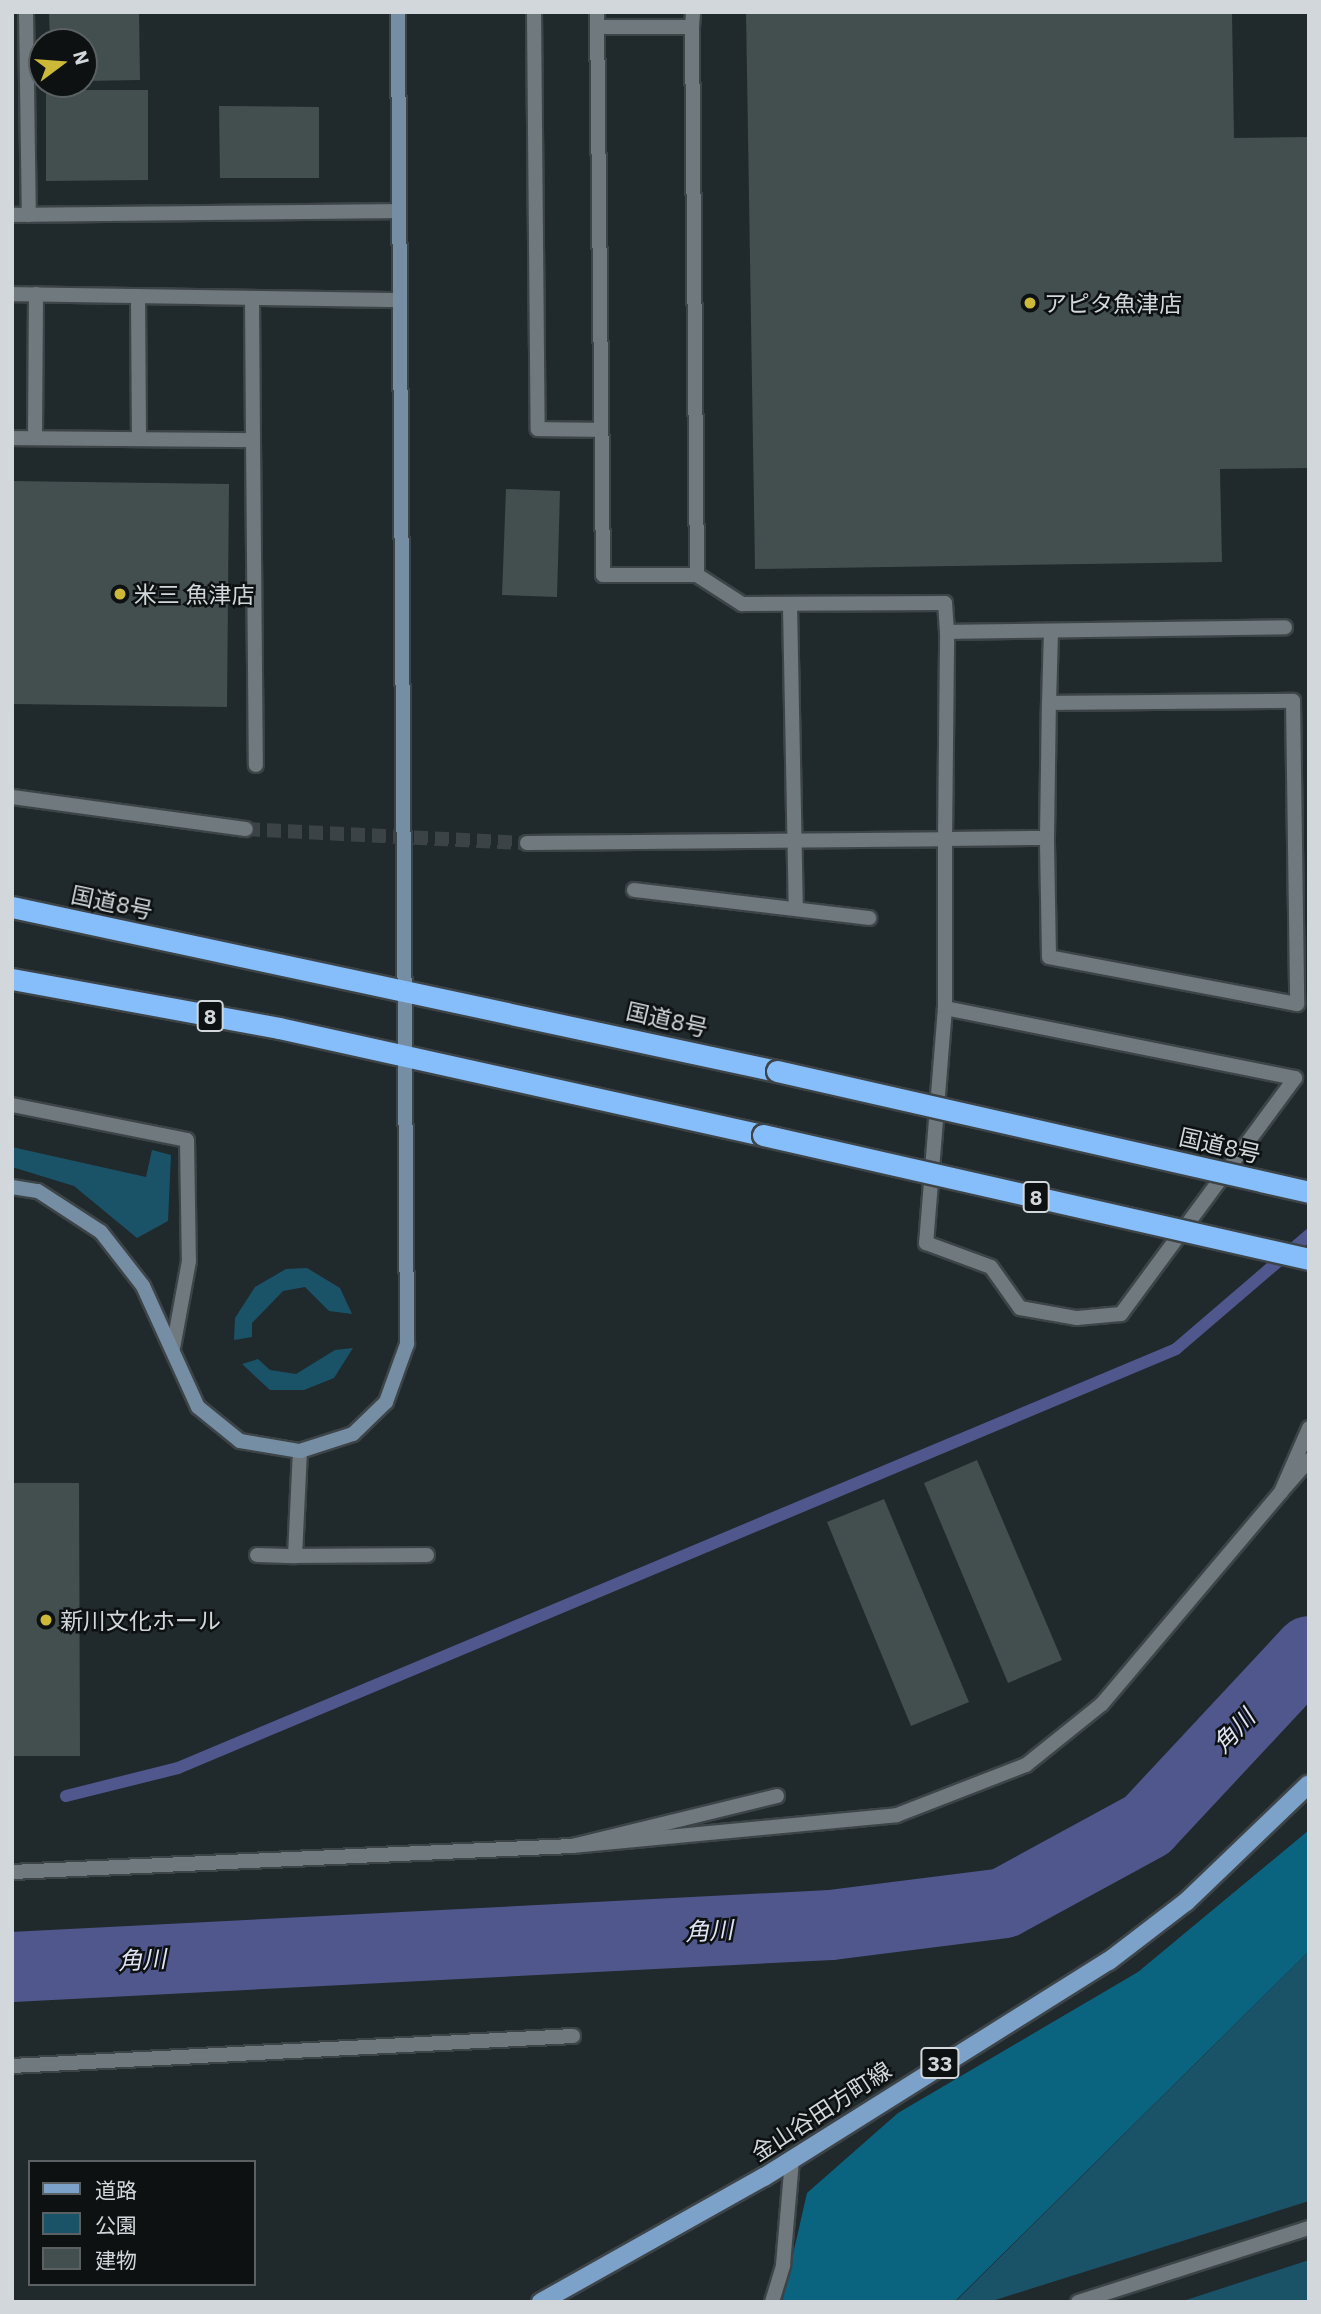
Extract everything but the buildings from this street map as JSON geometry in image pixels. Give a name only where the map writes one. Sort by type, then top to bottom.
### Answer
[{"type":"highway","name":"国道8号","points":[[12,907],[777,1071],[1309,1192]]},
{"type":"highway","name":"8","points":[[12,979],[407,1059],[762,1135],[1309,1259]]},
{"type":"main road","name":"金山谷田方町線","points":[[541,2302],[792,2159],[1109,1961],[1186,1902],[1309,1784]]},
{"type":"street","points":[[26,12],[29,215]]},
{"type":"street","points":[[12,1187],[38,1191],[101,1232],[143,1286],[198,1408],[240,1441],[300,1451],[353,1434],[386,1402],[407,1344],[398,12]]},
{"type":"street","points":[[534,12],[538,429],[601,430]]},
{"type":"street","points":[[696,575],[693,19],[597,19],[603,575],[696,575],[743,604],[946,603],[945,1008],[926,1243],[991,1267],[1020,1308],[1077,1318],[1122,1314],[1295,1078],[945,1008]]},
{"type":"street","points":[[12,215],[398,211]]},
{"type":"street","points":[[12,294],[399,300]]},
{"type":"street","points":[[35,438],[36,294]]},
{"type":"street","points":[[138,296],[139,439]]},
{"type":"street","points":[[252,298],[257,765]]},
{"type":"street","points":[[12,438],[253,440]]},
{"type":"street","points":[[790,605],[796,908]]},
{"type":"street","points":[[947,632],[1285,627]]},
{"type":"street","points":[[1049,703],[1293,701],[1297,1004],[1049,957],[1047,838],[1049,703],[1051,631]]},
{"type":"street","points":[[12,797],[246,829]]},
{"type":"street","points":[[527,843],[1047,838]]},
{"type":"street","points":[[634,890],[869,918]]},
{"type":"street","points":[[12,1105],[187,1140],[189,1261],[173,1348]]},
{"type":"street","points":[[1281,1493],[1309,1428]]},
{"type":"street","points":[[295,1556],[300,1451]]},
{"type":"street","points":[[12,1872],[572,1846],[897,1815],[1026,1765],[1102,1704],[1309,1460]]},
{"type":"street","points":[[257,1555],[426,1555]]},
{"type":"street","points":[[572,1846],[777,1796]]},
{"type":"street","points":[[12,2066],[573,2036]]},
{"type":"street","points":[[772,2302],[783,2265],[792,2159]]},
{"type":"street","points":[[1078,2302],[1309,2228]]},
{"type":"green space","points":[[12,1147],[146,1177],[152,1150],[171,1155],[168,1221],[137,1238],[74,1186],[12,1167]]},
{"type":"green space","points":[[307,1268],[340,1288],[352,1314],[329,1311],[305,1287],[283,1291],[252,1323],[252,1337],[234,1340],[235,1318],[255,1287],[286,1269]]},
{"type":"green space","points":[[353,1348],[334,1378],[304,1390],[270,1390],[242,1364],[258,1359],[270,1370],[296,1374],[335,1350]]},
{"type":"green space","points":[[1309,1951],[1309,2201],[989,2302],[955,2302]]},
{"type":"green space","points":[[1309,2260],[1309,2302],[1180,2302]]},
{"type":"shaded area","points":[[1309,1830],[1309,1951],[954,2302],[782,2302],[807,2193],[898,2113],[1138,1972]]},
{"type":"waterway","points":[[66,1796],[178,1768],[1176,1349],[1309,1235]]},
{"type":"waterway","name":"角川","points":[[12,1967],[831,1925],[1004,1903],[1147,1825],[1309,1651]]},
{"type":"tunnel","points":[[246,829],[527,843]]},
{"type":"place","name":"アピタ魚津店","points":[[1030,303]]},
{"type":"place","name":"米三 魚津店","points":[[120,594]]},
{"type":"place","name":"新川文化ホール","points":[[46,1620]]}]
